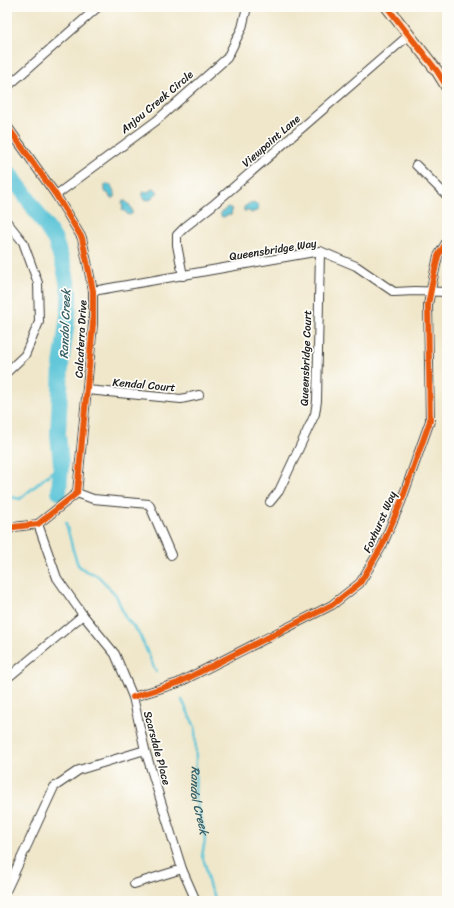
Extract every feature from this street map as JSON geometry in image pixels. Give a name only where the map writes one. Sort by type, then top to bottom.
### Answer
[{"type":"street","points":[[7,87],[98,7]]},
{"type":"street","name":"Anjou Creek Circle","points":[[56,195],[156,121],[227,58],[242,28],[247,7]]},
{"type":"street","points":[[387,7],[437,71],[447,87]]},
{"type":"street","name":"Viewpoint Lane","points":[[183,276],[177,245],[177,235],[409,36]]},
{"type":"street","points":[[437,71],[447,80]]},
{"type":"street","name":"Calcaterra Drive","points":[[7,126],[56,195],[82,238],[93,292],[93,324],[88,390],[77,493]]},
{"type":"street","points":[[416,165],[447,196]]},
{"type":"street","points":[[7,222],[23,242],[38,283],[39,322],[25,355],[7,372]]},
{"type":"street","name":"Foxhurst Way","points":[[132,697],[185,680],[332,605],[360,583],[382,546],[430,421],[428,304],[438,256],[447,241]]},
{"type":"street","name":"Queensbridge Way","points":[[93,292],[320,251],[356,266],[394,292],[447,292]]},
{"type":"street","name":"Queensbridge Court","points":[[270,502],[279,491],[315,414],[317,401],[320,251]]},
{"type":"street","name":"Kendal Court","points":[[88,390],[181,399],[199,395]]},
{"type":"street","points":[[7,531],[14,527],[38,524],[77,493],[93,499],[149,504],[171,555]]},
{"type":"street","name":"Scarsdale Place","points":[[38,524],[57,578],[83,615],[115,654],[132,697],[145,750],[182,869],[196,901]]},
{"type":"street","points":[[10,676],[83,615]]},
{"type":"street","points":[[7,889],[54,787],[79,770],[145,750]]},
{"type":"street","points":[[134,884],[182,869]]},
{"type":"water","points":[[105,185],[111,185],[115,194],[114,198],[110,198],[109,194],[105,192]]},
{"type":"water","points":[[154,188],[158,192],[150,200],[143,199],[143,192],[148,192]]},
{"type":"water","points":[[123,201],[128,203],[132,210],[132,214],[128,215],[122,210]]},
{"type":"water","points":[[250,203],[257,204],[258,210],[251,213],[250,211],[244,211],[244,207]]},
{"type":"water","points":[[228,207],[232,209],[231,215],[221,216],[221,212]]},
{"type":"waterway","name":"Randol Creek","points":[[7,171],[24,193],[55,240],[64,267],[69,291],[69,308],[61,365],[58,434],[61,464],[59,492]]},
{"type":"waterway","points":[[7,496],[20,499],[61,464]]},
{"type":"waterway","name":"Randol Creek","points":[[66,523],[78,565],[87,572],[98,576],[116,595],[125,617],[139,633],[156,672]]},
{"type":"waterway","name":"Randol Creek","points":[[182,700],[195,727],[195,796],[205,840],[202,856],[206,867],[210,888],[217,901]]},
{"type":"cycle path","points":[[387,7],[437,71],[447,87]]},
{"type":"cycle path","points":[[7,126],[56,195],[82,238],[93,291],[93,324],[77,493],[38,524],[14,527],[7,531]]},
{"type":"cycle path","points":[[133,697],[178,683],[332,605],[360,583],[382,546],[401,502],[430,421],[428,305],[438,256],[447,241]]}]
